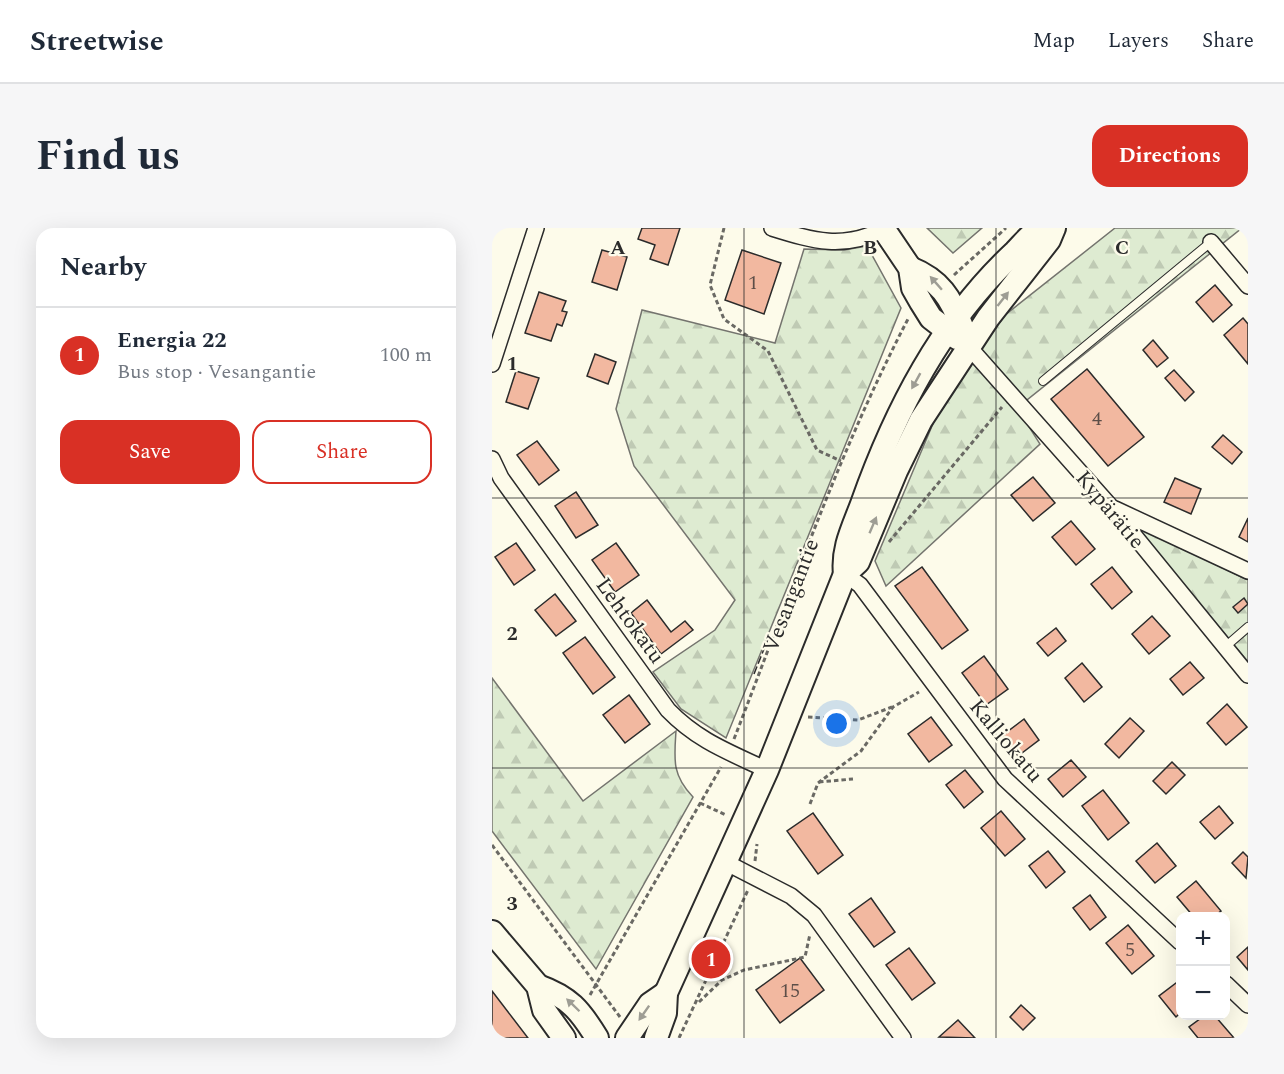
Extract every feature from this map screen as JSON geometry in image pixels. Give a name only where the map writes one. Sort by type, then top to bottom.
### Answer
[{"type":"main road","name":"Vesangantie","points":[[845,574],[843,557],[872,474],[899,413],[952,323],[1005,261],[1042,228]]},
{"type":"main road","name":"Vesangantie","points":[[656,1038],[665,1013],[666,993],[767,770],[845,574],[858,562],[896,471],[921,420],[988,318],[1049,240],[1054,228]]},
{"type":"main road","name":"Kypärätie","points":[[883,229],[910,268],[913,288],[932,318],[952,323]]},
{"type":"main road","name":"Kypärätie","points":[[910,268],[930,276],[951,300],[952,323],[969,347]]},
{"type":"main road","points":[[492,932],[538,986],[544,1010],[564,1038]]},
{"type":"main road","points":[[538,986],[562,995],[581,1013],[597,1038]]},
{"type":"main road","name":"Vesangantie","points":[[629,1035],[650,1005],[666,993]]},
{"type":"street","points":[[492,364],[536,228]]},
{"type":"street","points":[[772,228],[812,241],[846,243],[883,229]]},
{"type":"street","points":[[1211,242],[1248,286]]},
{"type":"street","name":"Kypärätie","points":[[969,347],[1111,507],[1248,675]]},
{"type":"street","name":"Lehtokatu","points":[[492,459],[501,477],[668,710],[686,729],[704,741],[767,770]]},
{"type":"street","points":[[1111,507],[1248,571]]},
{"type":"street","name":"Kalliokatu","points":[[845,574],[860,585],[1005,779],[1176,938]]},
{"type":"street","points":[[725,862],[791,896],[814,915],[903,1038]]},
{"type":"street","points":[[1230,988],[1248,1005]]},
{"type":"lane","points":[[1044,381],[1211,242]]},
{"type":"lane","points":[[1225,646],[1248,627]]},
{"type":"path","points":[[724,228],[710,285],[724,319],[768,351],[817,450],[841,461]]},
{"type":"path","points":[[939,286],[1006,228]]},
{"type":"path","name":"Vesangantie","points":[[596,982],[729,752],[841,461],[873,386],[911,315],[921,302]]},
{"type":"path","points":[[883,551],[1002,407],[1017,400]]},
{"type":"path","points":[[805,716],[858,720],[894,706],[934,684]]},
{"type":"path","points":[[810,804],[818,783],[861,751],[894,706]]},
{"type":"path","points":[[818,783],[854,779]]},
{"type":"path","points":[[679,1038],[754,876],[757,841]]},
{"type":"path","points":[[492,845],[596,982],[629,1035]]},
{"type":"path","points":[[697,1003],[722,980],[744,970],[805,957],[814,915]]},
{"type":"path","points":[[711,973],[722,980]]},
{"type":"green space","points":[[927,228],[982,228],[953,253]]},
{"type":"green space","points":[[1115,228],[1242,228],[1017,408],[1040,444],[886,586],[875,561],[943,400],[1005,315]]},
{"type":"green space","points":[[867,246],[901,308],[726,738],[681,709],[653,672],[715,630],[735,600],[634,466],[616,409],[642,310],[775,343],[804,249],[844,250]]},
{"type":"green space","points":[[1134,525],[1248,580],[1248,662]]},
{"type":"green space","points":[[492,678],[583,801],[676,731],[676,767],[681,781],[693,797],[596,969],[492,831]]},
{"type":"building","points":[[642,228],[680,228],[668,265],[650,259],[655,245],[638,239]]},
{"type":"building","points":[[602,250],[627,257],[617,290],[592,282]]},
{"type":"building","points":[[742,250],[781,263],[764,314],[725,300]]},
{"type":"building","points":[[1215,285],[1232,305],[1213,322],[1196,302]]},
{"type":"building","points":[[539,292],[566,301],[562,311],[567,312],[562,326],[557,324],[551,341],[525,333]]},
{"type":"building","points":[[1243,318],[1248,324],[1248,364],[1224,335]]},
{"type":"building","points":[[1153,340],[1168,358],[1157,367],[1143,350]]},
{"type":"building","points":[[595,354],[616,362],[608,384],[587,376]]},
{"type":"building","points":[[1087,369],[1144,437],[1108,466],[1051,399]]},
{"type":"building","points":[[1174,370],[1194,392],[1185,401],[1165,378]]},
{"type":"building","points":[[516,371],[539,378],[528,409],[506,402]]},
{"type":"building","points":[[1223,435],[1242,452],[1232,464],[1212,447]]},
{"type":"building","points":[[537,441],[559,470],[539,485],[517,455]]},
{"type":"building","points":[[1033,477],[1055,503],[1033,521],[1011,495]]},
{"type":"building","points":[[1175,478],[1201,489],[1191,514],[1164,502]]},
{"type":"building","points":[[576,492],[598,525],[576,538],[555,506]]},
{"type":"building","points":[[1248,518],[1248,542],[1239,537]]},
{"type":"building","points":[[1071,521],[1095,549],[1076,565],[1052,537]]},
{"type":"building","points":[[516,543],[535,570],[514,585],[495,557]]},
{"type":"building","points":[[616,543],[639,575],[615,592],[592,560]]},
{"type":"building","points":[[922,567],[968,630],[942,649],[895,586]]},
{"type":"building","points":[[1112,567],[1132,592],[1112,609],[1091,584]]},
{"type":"building","points":[[555,594],[576,621],[556,636],[535,610]]},
{"type":"building","points":[[1244,598],[1248,604],[1238,613],[1233,607]]},
{"type":"building","points":[[647,600],[671,632],[685,621],[693,630],[661,654],[631,613]]},
{"type":"building","points":[[1152,616],[1170,636],[1149,654],[1132,634]]},
{"type":"building","points":[[1056,628],[1066,641],[1048,656],[1037,643]]},
{"type":"building","points":[[585,637],[615,677],[593,694],[563,653]]},
{"type":"building","points":[[984,656],[1008,689],[986,705],[962,673]]},
{"type":"building","points":[[1190,662],[1204,678],[1183,695],[1170,679]]},
{"type":"building","points":[[1082,663],[1102,687],[1084,702],[1065,678]]},
{"type":"building","points":[[629,695],[650,724],[625,743],[603,715]]},
{"type":"building","points":[[1227,704],[1247,727],[1226,745],[1207,723]]},
{"type":"building","points":[[931,717],[952,745],[929,762],[908,734]]},
{"type":"building","points":[[1130,718],[1144,731],[1119,758],[1105,744]]},
{"type":"building","points":[[1024,719],[1039,740],[1018,756],[1003,735]]},
{"type":"building","points":[[1071,760],[1086,777],[1063,797],[1048,779]]},
{"type":"building","points":[[1172,762],[1185,775],[1166,794],[1153,781]]},
{"type":"building","points":[[965,770],[983,792],[964,808],[946,785]]},
{"type":"building","points":[[1103,790],[1129,823],[1108,840],[1082,806]]},
{"type":"building","points":[[1219,806],[1233,823],[1215,839],[1200,822]]},
{"type":"building","points":[[1001,811],[1025,839],[1005,856],[981,828]]},
{"type":"building","points":[[813,813],[843,855],[818,874],[787,831]]},
{"type":"building","points":[[1157,843],[1176,866],[1155,883],[1136,861]]},
{"type":"building","points":[[1048,851],[1065,872],[1046,888],[1029,866]]},
{"type":"building","points":[[1243,852],[1248,857],[1246,878],[1232,863]]},
{"type":"building","points":[[1196,881],[1221,911],[1190,912],[1177,897]]},
{"type":"building","points":[[1090,895],[1106,917],[1090,930],[1073,908]]},
{"type":"building","points":[[871,898],[895,932],[874,947],[849,914]]},
{"type":"building","points":[[1128,925],[1154,956],[1132,974],[1106,943]]},
{"type":"building","points":[[1248,947],[1248,970],[1237,957]]},
{"type":"building","points":[[909,948],[935,983],[912,1000],[886,965]]},
{"type":"building","points":[[800,958],[824,990],[780,1023],[756,990]]},
{"type":"building","points":[[1176,983],[1176,1017],[1159,996]]},
{"type":"building","points":[[492,991],[528,1038],[492,1038]]},
{"type":"building","points":[[1021,1005],[1035,1018],[1023,1030],[1010,1017]]},
{"type":"building","points":[[958,1020],[975,1038],[939,1037]]},
{"type":"building","points":[[1199,1020],[1218,1020],[1234,1038],[1198,1038],[1189,1027]]},
{"type":"fence","points":[[754,674],[768,639]]},
{"type":"place","name":"Energia 22","points":[[711,959]]}]
